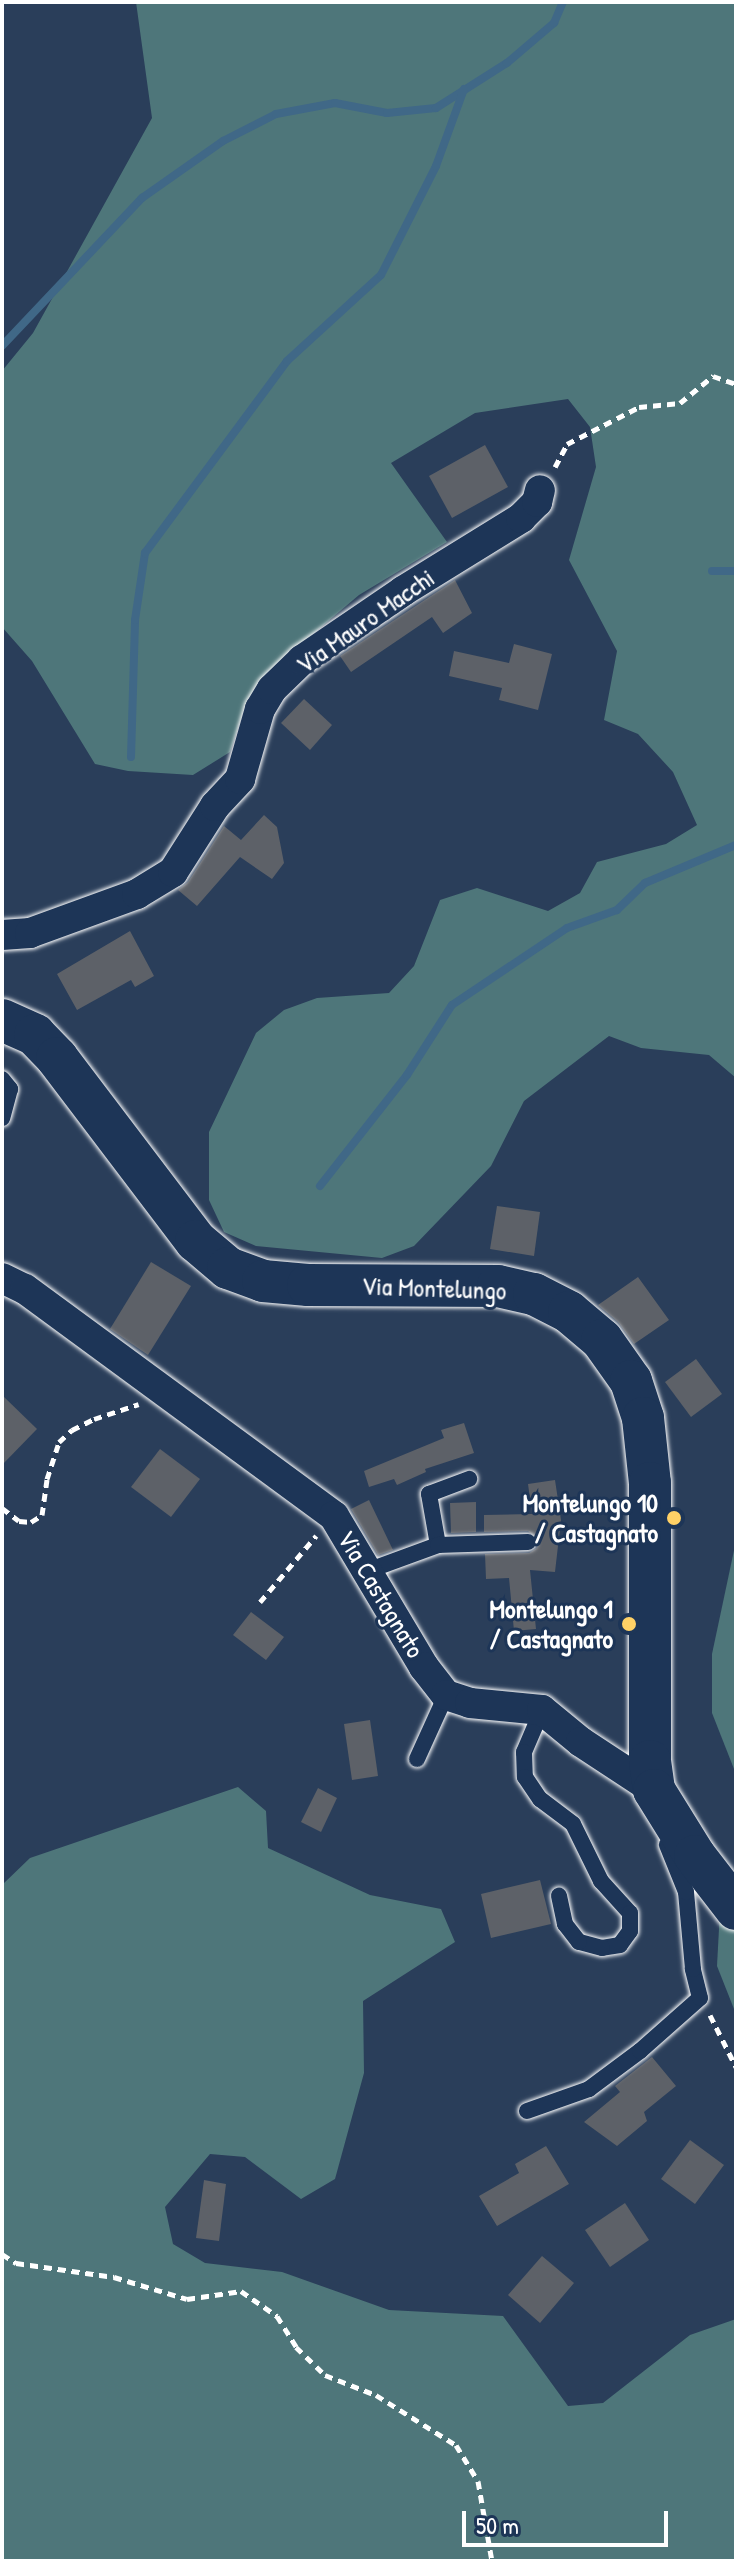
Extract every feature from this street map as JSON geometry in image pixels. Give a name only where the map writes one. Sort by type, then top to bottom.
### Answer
[{"type":"street","name":"Via Mauro Macchi","points":[[2,935],[30,933],[137,894],[173,872],[215,806],[240,779],[260,709],[272,689],[302,660],[352,625],[521,518],[537,502],[540,490]]},
{"type":"street","name":"Via Montelungo","points":[[2,1020],[35,1035],[57,1058],[196,1241],[228,1268],[263,1281],[308,1285],[498,1286],[534,1294],[569,1312],[602,1340],[631,1381],[643,1418],[650,1483],[650,1761],[654,1790],[695,1856],[736,1909]]},
{"type":"street","name":"Via Castagnato","points":[[2,1278],[25,1289],[334,1516],[424,1667],[446,1695]]},
{"type":"street","points":[[446,1695],[470,1703],[542,1710],[581,1742],[654,1790]]},
{"type":"lane","points":[[2,1079],[10,1089],[2,1118]]},
{"type":"lane","points":[[438,1545],[429,1494],[469,1479]]},
{"type":"lane","points":[[367,1571],[438,1545],[528,1542]]},
{"type":"lane","points":[[417,1759],[446,1695]]},
{"type":"lane","points":[[542,1710],[524,1752],[525,1777],[540,1799],[573,1824],[601,1881],[630,1913],[630,1931],[620,1945],[602,1948],[579,1942],[565,1924],[559,1896]]},
{"type":"lane","name":"Via Montelungo","points":[[654,1790],[653,1819],[686,1892],[693,1969],[700,1998]]},
{"type":"lane","points":[[527,2111],[589,2089],[640,2051],[700,1998]]},
{"type":"path","points":[[540,490],[567,444],[639,407],[680,403],[713,376],[736,384]]},
{"type":"path","points":[[2,1508],[19,1521],[31,1522],[42,1515],[47,1479],[59,1442],[72,1430],[94,1419],[131,1410],[155,1385]]},
{"type":"path","points":[[260,1602],[334,1516]]},
{"type":"path","points":[[700,1998],[727,2044],[736,2067]]},
{"type":"path","points":[[2,2254],[16,2263],[114,2277],[187,2299],[241,2291],[277,2316],[296,2347],[325,2375],[376,2395],[456,2445],[478,2481],[492,2561]]},
{"type":"green space","points":[[136,2],[736,2],[736,1078],[709,1055],[641,1048],[609,1036],[524,1101],[491,1166],[414,1246],[382,1258],[256,1246],[224,1232],[209,1200],[209,1132],[256,1033],[284,1010],[317,998],[389,993],[414,966],[440,900],[477,888],[548,911],[580,893],[597,862],[666,844],[697,825],[673,772],[638,734],[604,720],[617,651],[569,560],[596,467],[590,427],[568,399],[475,413],[391,463],[447,542],[359,595],[287,656],[247,701],[230,752],[193,775],[128,771],[95,764],[32,661],[2,627],[2,371],[33,333],[152,118]]},
{"type":"green space","points":[[736,1541],[736,1774],[712,1713],[712,1654]]},
{"type":"green space","points":[[238,1787],[266,1811],[268,1848],[370,1895],[441,1909],[455,1942],[363,2001],[364,2073],[335,2179],[301,2199],[245,2157],[210,2154],[165,2207],[173,2244],[205,2263],[282,2272],[389,2310],[503,2316],[568,2406],[603,2403],[690,2335],[736,2319],[736,2561],[2,2561],[2,1885],[30,1858]]},
{"type":"green space","points":[[720,1910],[736,1927],[736,2014],[717,1966]]},
{"type":"building","points":[[485,445],[508,487],[452,518],[429,476]]},
{"type":"building","points":[[455,580],[472,613],[443,633],[432,617],[351,672],[340,656]]},
{"type":"building","points":[[514,644],[552,654],[538,710],[499,700],[502,688],[449,676],[454,651],[509,663]]},
{"type":"building","points":[[304,699],[332,725],[310,750],[281,723]]},
{"type":"building","points":[[264,815],[277,827],[284,863],[272,879],[240,857],[197,906],[178,890],[188,882],[224,826],[241,840]]},
{"type":"building","points":[[130,931],[154,976],[135,987],[131,980],[77,1010],[57,974]]},
{"type":"building","points":[[497,1206],[540,1212],[534,1256],[490,1249]]},
{"type":"building","points":[[151,1262],[191,1286],[148,1355],[110,1329]]},
{"type":"building","points":[[638,1277],[669,1320],[634,1344],[618,1322],[598,1305]]},
{"type":"building","points":[[696,1359],[722,1394],[691,1417],[665,1382]]},
{"type":"building","points":[[2,1395],[37,1429],[2,1465]]},
{"type":"building","points":[[464,1423],[474,1453],[425,1469],[426,1472],[397,1485],[394,1479],[369,1487],[364,1471],[444,1438],[441,1430]]},
{"type":"building","points":[[160,1449],[200,1479],[171,1517],[131,1487]]},
{"type":"building","points":[[555,1480],[561,1520],[555,1572],[530,1570],[536,1629],[514,1631],[509,1578],[486,1579],[485,1554],[529,1553],[537,1548],[539,1541],[528,1531],[484,1532],[484,1515],[532,1514],[528,1484]]},
{"type":"building","points":[[369,1500],[393,1550],[378,1555],[351,1509]]},
{"type":"building","points":[[476,1502],[476,1532],[451,1533],[450,1503]]},
{"type":"building","points":[[251,1612],[284,1637],[266,1660],[233,1635]]},
{"type":"building","points":[[370,1720],[378,1776],[352,1780],[344,1724]]},
{"type":"building","points":[[318,1788],[337,1798],[321,1832],[301,1822]]},
{"type":"building","points":[[540,1880],[551,1924],[491,1938],[481,1894]]},
{"type":"building","points":[[652,2057],[676,2086],[644,2112],[647,2121],[617,2146],[584,2122],[620,2092],[615,2086]]},
{"type":"building","points":[[690,2140],[724,2165],[695,2204],[661,2179]]},
{"type":"building","points":[[546,2146],[569,2184],[497,2226],[479,2196],[519,2173],[515,2164]]},
{"type":"building","points":[[204,2180],[226,2184],[219,2241],[196,2238]]},
{"type":"building","points":[[625,2203],[649,2240],[610,2267],[585,2230]]},
{"type":"building","points":[[542,2256],[574,2283],[540,2323],[508,2295]]},
{"type":"waterway","points":[[2,346],[142,198],[223,141],[276,114],[335,103],[387,113],[436,108],[507,63],[554,23],[563,2]]},
{"type":"waterway","points":[[131,757],[135,620],[145,553],[287,361],[381,275],[436,166],[464,89]]},
{"type":"waterway","points":[[712,571],[736,571]]},
{"type":"waterway","points":[[320,1186],[407,1075],[452,1005],[567,928],[617,910],[645,883],[736,845]]},
{"type":"place","name":"Montelungo 10 / Castagnato","points":[[674,1518]]},
{"type":"place","name":"Montelungo 1 / Castagnato","points":[[629,1624]]}]
